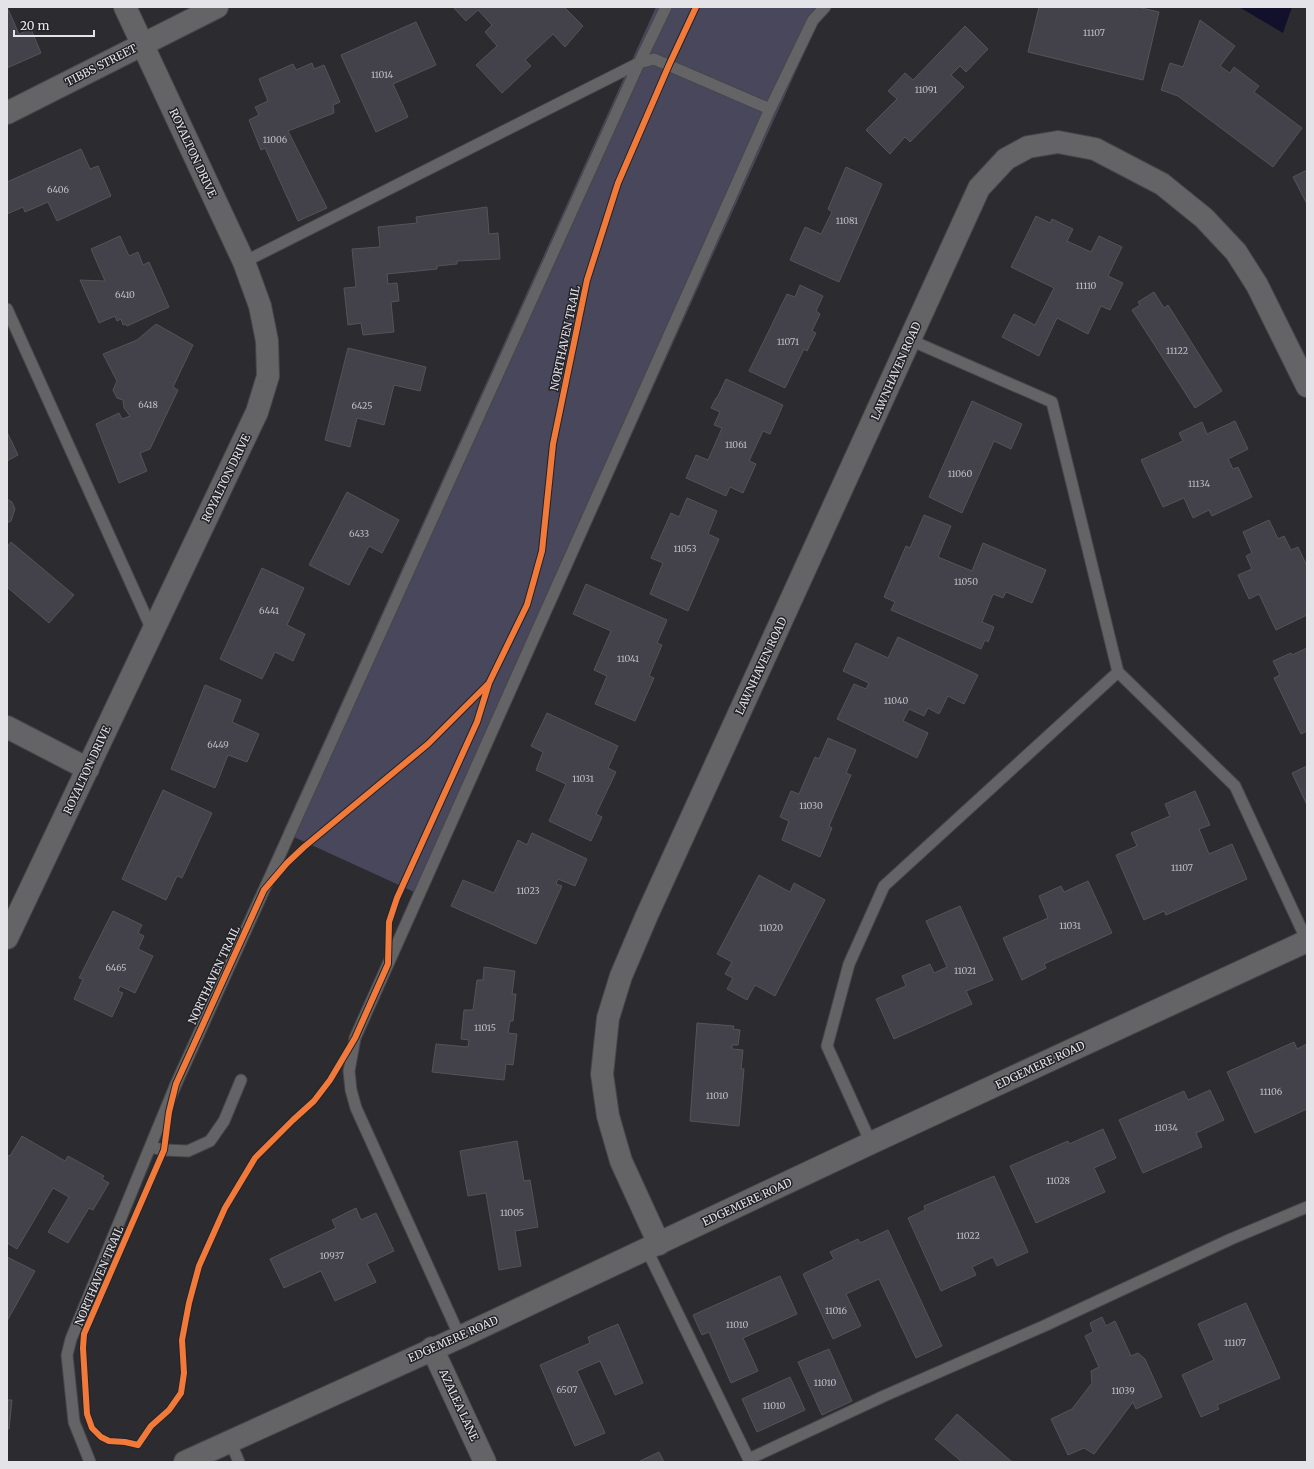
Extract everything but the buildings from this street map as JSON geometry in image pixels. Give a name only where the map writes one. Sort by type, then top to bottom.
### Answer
[{"type":"street","name":"ROYALTON DRIVE","points":[[7,938],[88,769],[152,630],[257,412],[268,376],[266,334],[260,306],[244,262],[125,7]]},
{"type":"street","name":"TIBBS STREET","points":[[7,113],[217,7]]},
{"type":"street","name":"LAWNHAVEN ROAD","points":[[653,1247],[621,1162],[608,1116],[602,1074],[608,1018],[621,976],[647,915],[979,188],[1006,159],[1028,147],[1058,142],[1095,149],[1162,184],[1204,218],[1236,252],[1257,285],[1307,386]]},
{"type":"street","points":[[7,727],[88,769]]},
{"type":"street","name":"EDGEMERE ROAD","points":[[185,1462],[432,1348],[460,1337],[871,1143],[1307,941]]},
{"type":"street","name":"AZALEA LANE","points":[[432,1348],[485,1462]]},
{"type":"lane","name":"NORTHAVEN TRAIL","points":[[90,1462],[74,1422],[67,1355],[71,1339],[176,1084],[666,7]]},
{"type":"lane","points":[[460,1337],[356,1108],[351,1090],[349,1071],[355,1038],[770,109],[813,20],[825,7]]},
{"type":"lane","points":[[244,262],[640,63],[654,59],[770,109]]},
{"type":"lane","points":[[7,309],[152,630]]},
{"type":"lane","points":[[910,340],[1052,402],[1118,672],[1235,786],[1307,941]]},
{"type":"lane","points":[[871,1143],[827,1046],[849,964],[884,886],[1118,672]]},
{"type":"lane","points":[[150,1147],[164,1150],[188,1151],[210,1141],[224,1121],[241,1080]]},
{"type":"lane","points":[[653,1247],[749,1460],[884,1396],[1044,1326],[1231,1239],[1307,1207]]},
{"type":"lane","points":[[230,1441],[239,1462]]},
{"type":"shaded area","points":[[656,7],[825,7],[423,896],[283,832]]},
{"type":"shaded area","points":[[1239,7],[1292,7],[1283,33]]},
{"type":"cycle path","points":[[138,1445],[151,1426],[169,1410],[181,1393],[184,1373],[182,1340],[189,1303],[199,1266],[225,1208],[255,1158],[314,1101],[330,1080],[355,1038],[388,964],[389,922],[397,898],[477,722],[489,683],[527,605],[542,551],[553,444],[587,280],[618,183],[696,7]]},
{"type":"cycle path","points":[[138,1445],[109,1441],[101,1437],[92,1428],[87,1414],[83,1348],[84,1334],[164,1150],[169,1112],[176,1084],[264,890],[287,863],[304,847],[428,744],[488,684]]}]
